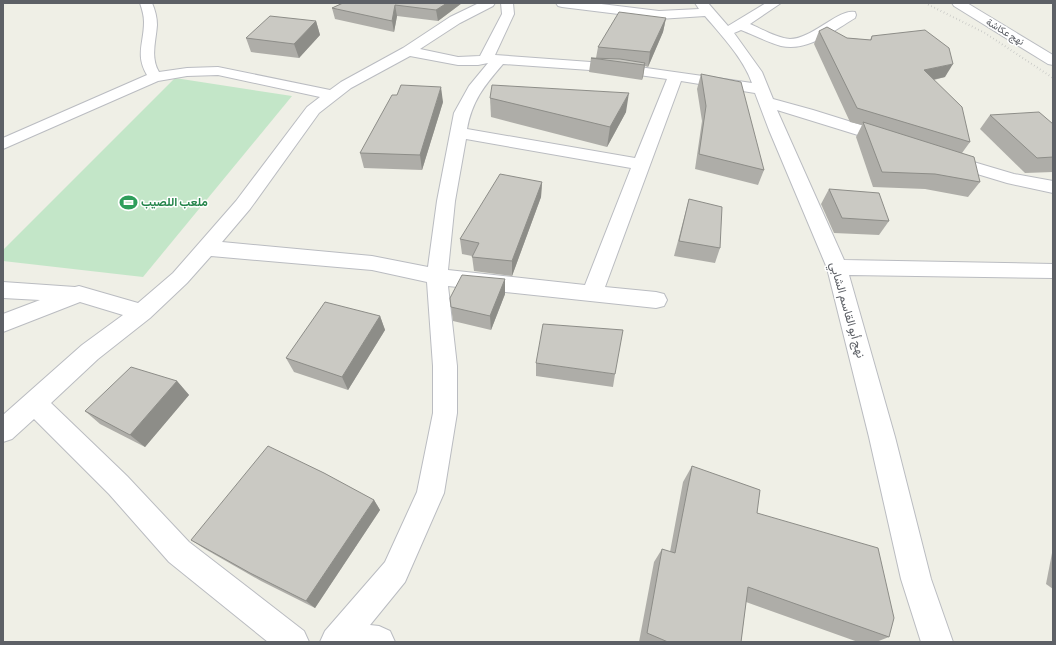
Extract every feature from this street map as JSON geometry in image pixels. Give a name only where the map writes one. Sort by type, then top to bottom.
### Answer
[{"type":"street","points":[[146,3],[150,12],[152,26],[148,41],[146,60],[149,70],[155,77]]},
{"type":"street","points":[[3,430],[90,352],[142,312],[180,278],[243,205],[313,110],[332,95],[375,68],[408,51],[455,20],[489,3]]},
{"type":"street","points":[[338,640],[395,572],[430,493],[445,413],[445,366],[437,277],[446,201],[462,113],[476,86],[493,59],[508,14],[507,3]]},
{"type":"street","points":[[562,3],[659,14],[705,8]]},
{"type":"street","points":[[733,29],[775,3]]},
{"type":"street","name":"نهج عكاشة","points":[[958,3],[1053,61]]},
{"type":"street","name":"نهج أبو القاسم الشابي","points":[[705,8],[733,29],[755,72],[763,96],[837,268],[882,437],[916,579],[937,642]]},
{"type":"street","points":[[733,29],[782,41],[795,42],[810,37],[850,15]]},
{"type":"street","points":[[408,51],[456,60],[480,61],[493,59],[550,62],[675,76],[763,96],[807,114],[902,144]]},
{"type":"street","points":[[3,144],[118,92],[155,77],[173,73],[218,71],[332,95]]},
{"type":"street","points":[[592,293],[675,76]]},
{"type":"street","points":[[459,133],[641,164]]},
{"type":"street","points":[[937,156],[980,170],[1053,187]]},
{"type":"street","points":[[205,248],[372,263],[437,277],[656,300]]},
{"type":"street","points":[[837,268],[871,267],[1008,272],[1053,271]]},
{"type":"street","points":[[3,290],[79,294],[142,312]]},
{"type":"street","points":[[3,323],[79,294]]},
{"type":"street","points":[[34,403],[118,485],[180,552],[293,642]]},
{"type":"street","points":[[338,640],[379,642]]},
{"type":"green space","name":"ملعب اللصيب","points":[[175,78],[292,96],[143,277],[3,261],[3,250]]},
{"type":"building","points":[[343,3],[447,3],[436,10],[395,5],[392,21],[332,8]]},
{"type":"building","points":[[619,12],[666,18],[650,52],[598,47]]},
{"type":"building","points":[[270,16],[316,21],[294,44],[246,38]]},
{"type":"building","points":[[827,27],[847,38],[871,40],[872,36],[925,30],[949,48],[953,64],[924,70],[962,107],[970,142],[857,108],[819,31]]},
{"type":"building","points":[[591,58],[620,59],[645,63],[644,65]]},
{"type":"building","points":[[701,74],[741,82],[764,170],[699,154],[706,106]]},
{"type":"building","points":[[401,85],[441,87],[420,155],[360,153],[392,95],[397,95]]},
{"type":"building","points":[[492,85],[629,93],[610,127],[490,98]]},
{"type":"building","points":[[1039,112],[1053,124],[1053,157],[1037,158],[990,115]]},
{"type":"building","points":[[863,122],[974,157],[980,182],[935,174],[882,172]]},
{"type":"building","points":[[500,174],[542,182],[512,261],[472,257],[479,243],[460,239]]},
{"type":"building","points":[[829,189],[879,193],[889,221],[842,218]]},
{"type":"building","points":[[689,199],[722,207],[720,248],[679,241]]},
{"type":"building","points":[[462,275],[505,279],[490,316],[451,307],[450,298]]},
{"type":"building","points":[[325,302],[380,316],[342,377],[286,358]]},
{"type":"building","points":[[543,324],[623,330],[615,374],[536,363]]},
{"type":"building","points":[[131,367],[177,381],[130,435],[85,411]]},
{"type":"building","points":[[268,446],[324,473],[374,500],[306,601],[250,573],[191,540]]},
{"type":"building","points":[[692,466],[760,490],[757,513],[878,548],[894,618],[889,637],[748,587],[741,642],[668,642],[647,633],[662,549],[675,553]]},
{"type":"railway","points":[[925,3],[985,33],[1053,78]]},
{"type":"place","name":"ملعب اللصيب","points":[[128,202]]}]
